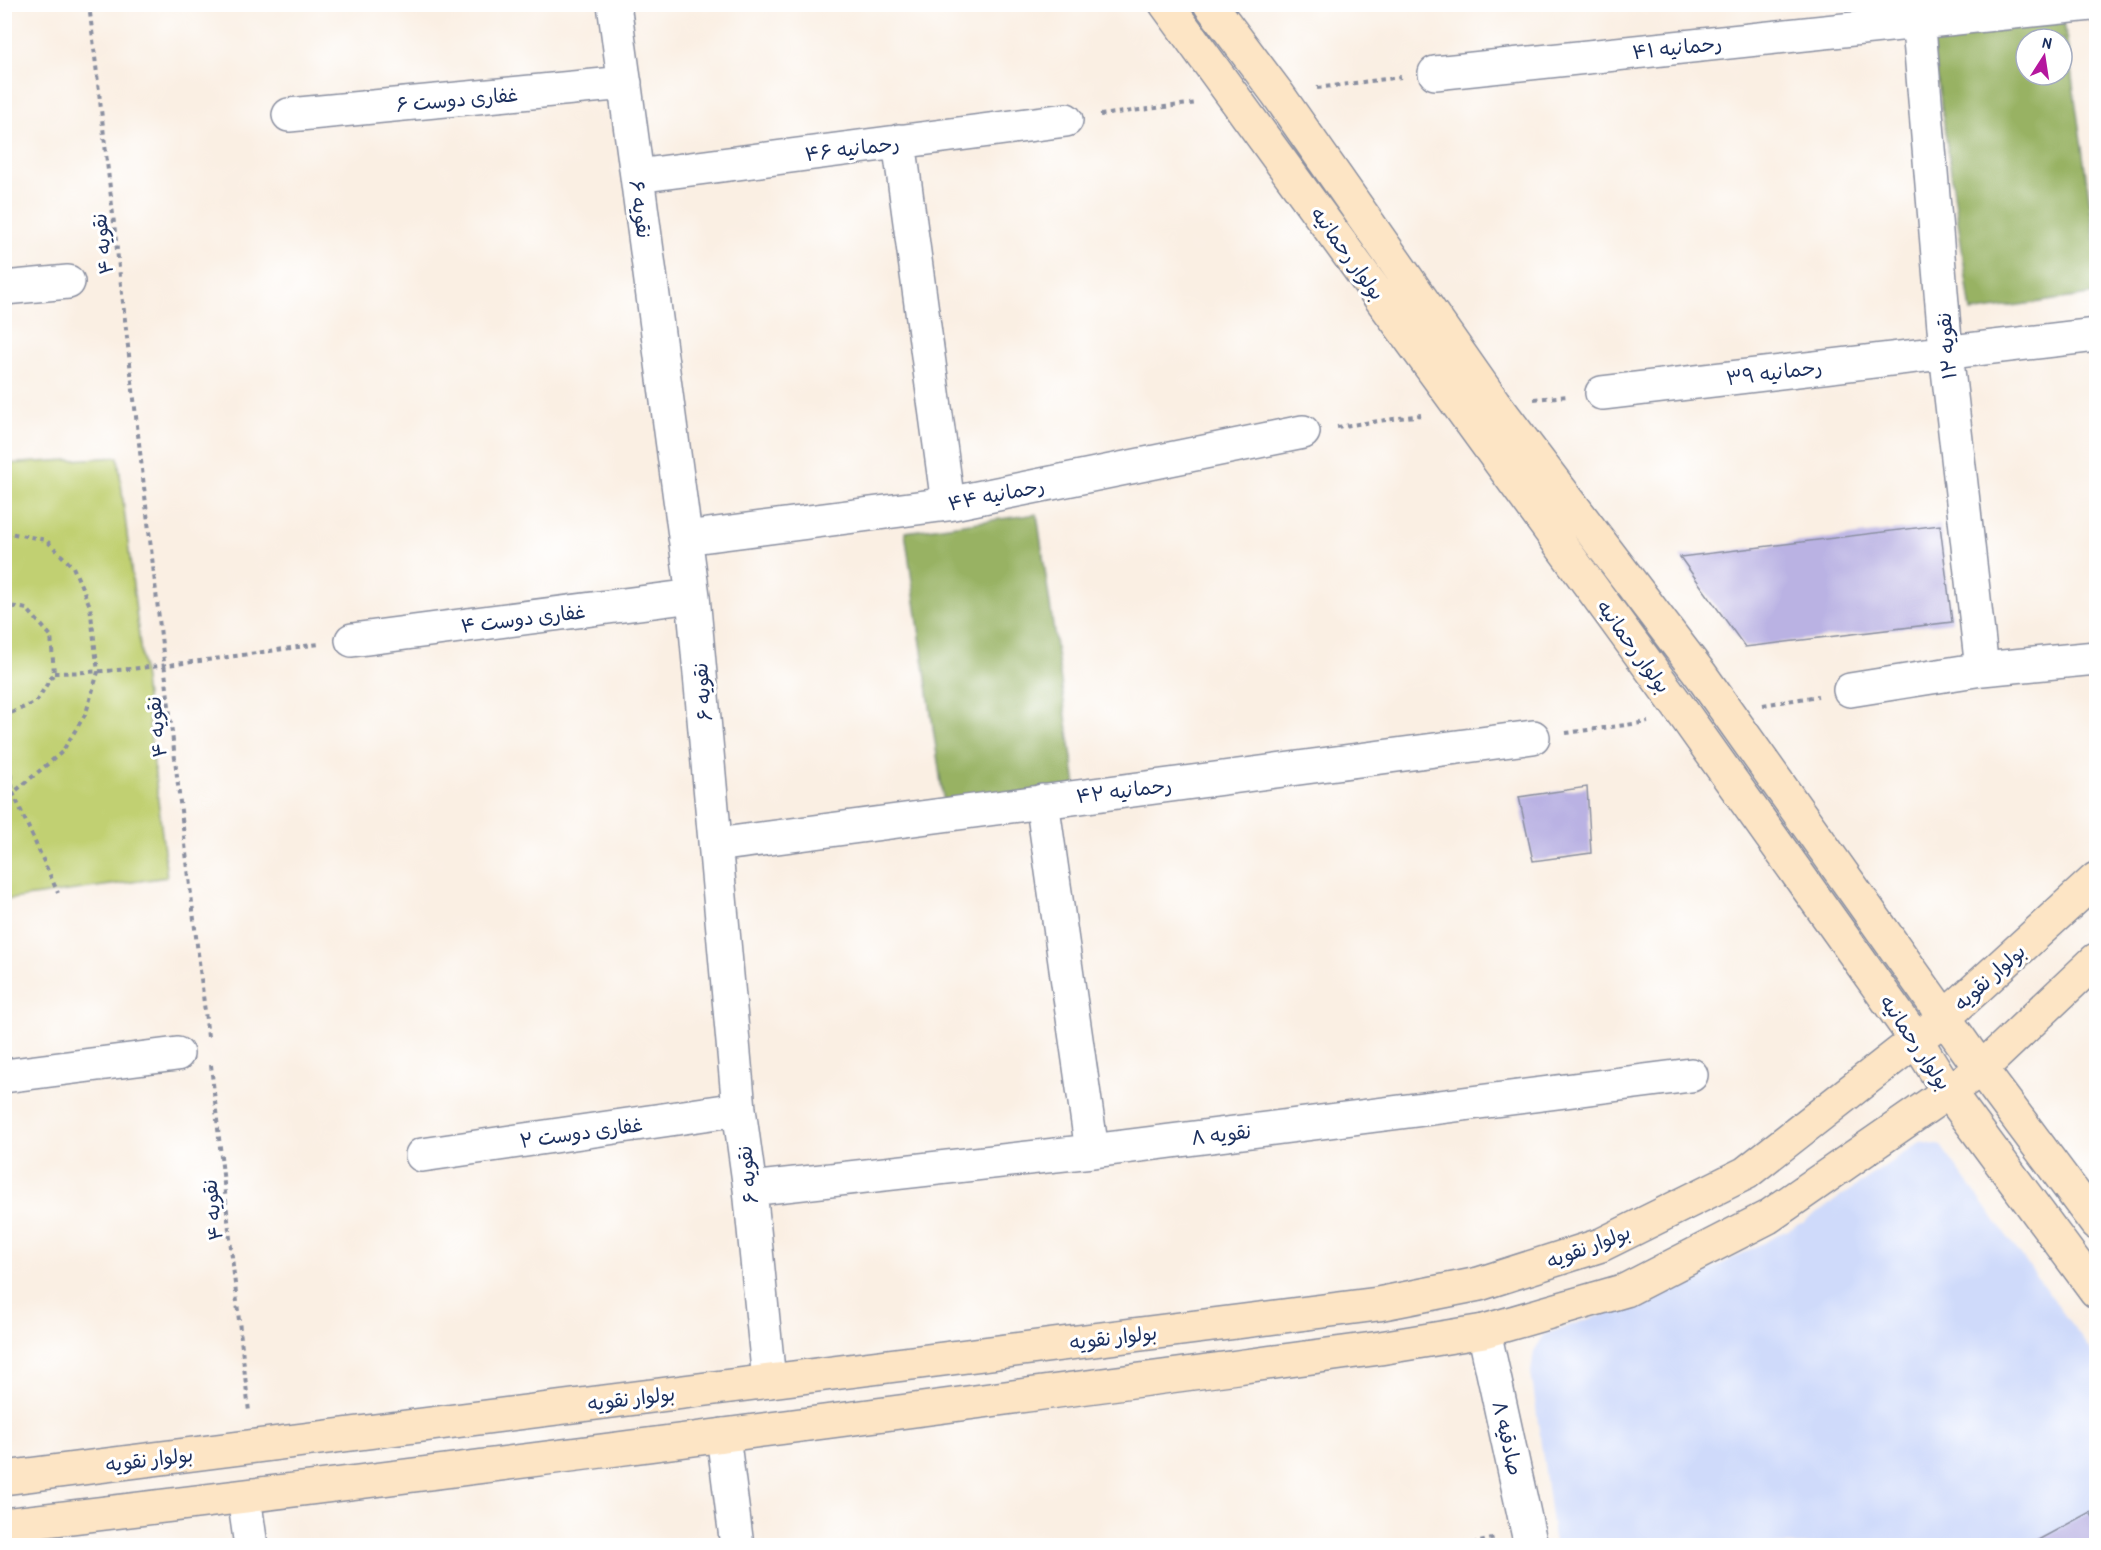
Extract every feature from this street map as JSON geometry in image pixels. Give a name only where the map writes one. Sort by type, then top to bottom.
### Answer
[{"type":"main road","name":"بولوار رحمانیه","points":[[1166,4],[1686,717],[1916,1040],[1948,1091],[2097,1291]]},
{"type":"main road","name":"بولوار رحمانیه","points":[[1210,4],[1277,93],[1494,404],[1727,712],[1980,1069],[2097,1223]]},
{"type":"main road","name":"بولوار نقویه","points":[[4,1478],[1378,1304],[1479,1284],[1601,1245],[1746,1173],[1944,1018],[2097,879]]},
{"type":"main road","points":[[4,1525],[244,1497],[723,1435],[1368,1350],[1484,1332],[1626,1290],[1758,1222],[1980,1069],[2097,960]]},
{"type":"street","name":"نقویه ۶","points":[[614,4],[693,596],[739,1109],[750,1189],[769,1381]]},
{"type":"street","name":"رحمانیه ۴۱","points":[[1435,73],[1918,13],[2091,4]]},
{"type":"street","name":"نقویه ۱۲","points":[[1918,13],[1946,352],[1982,669]]},
{"type":"street","name":"غفاری دوست ۶","points":[[289,115],[625,83]]},
{"type":"street","name":"رحمانیه ۴۶","points":[[637,176],[1066,120]]},
{"type":"street","points":[[899,141],[948,504]]},
{"type":"street","points":[[4,288],[68,282]]},
{"type":"street","name":"رحمانیه ۳۹","points":[[1602,393],[2097,335]]},
{"type":"street","name":"رحمانیه ۴۴","points":[[685,538],[948,504],[1303,432]]},
{"type":"street","name":"غفاری دوست ۴","points":[[352,640],[693,596]]},
{"type":"street","points":[[1850,690],[1982,669],[2097,658]]},
{"type":"street","name":"رحمانیه ۴۲","points":[[716,845],[1533,737]]},
{"type":"street","points":[[1042,801],[1092,1151]]},
{"type":"street","points":[[4,1076],[177,1054]]},
{"type":"street","name":"نقویه ۸","points":[[750,1189],[1092,1151],[1691,1075]]},
{"type":"street","name":"غفاری دوست ۲","points":[[422,1155],[739,1109]]},
{"type":"street","name":"صادقیه ۸","points":[[1484,1332],[1531,1545]]},
{"type":"street","points":[[723,1435],[736,1545]]},
{"type":"street","points":[[244,1497],[251,1545]]},
{"type":"path","name":"نقویه ۴","points":[[89,4],[210,1048]]},
{"type":"path","points":[[1277,93],[1435,73]]},
{"type":"path","points":[[1066,120],[1236,98]]},
{"type":"path","points":[[1494,404],[1602,393]]},
{"type":"path","points":[[1303,432],[1461,409]]},
{"type":"path","points":[[4,532],[46,540],[73,567],[90,606],[98,672],[86,713],[62,752],[13,793]]},
{"type":"path","points":[[4,605],[27,609],[51,636],[54,673],[36,702],[4,716]]},
{"type":"path","points":[[54,673],[98,672],[165,665],[352,640]]},
{"type":"path","points":[[1727,712],[1850,690]]},
{"type":"path","points":[[1533,737],[1686,717]]},
{"type":"path","points":[[4,721],[13,793],[58,893]]},
{"type":"path","points":[[4,791],[13,793]]},
{"type":"path","name":"نقویه ۴","points":[[211,1060],[253,1446]]},
{"type":"shaded area","points":[[1920,1142],[1941,1146],[2096,1358],[2096,1545],[1555,1545],[1531,1372],[1534,1351],[1545,1334],[1665,1293],[1804,1222]]},
{"type":"green space","points":[[2064,21],[2065,27],[2022,27]]},
{"type":"green space","points":[[2014,28],[2014,87],[2073,87],[2096,246],[2096,294],[1971,312],[1932,40]]},
{"type":"green space","points":[[118,457],[167,877],[5,900],[5,464]]},
{"type":"green space","points":[[1037,514],[1076,786],[944,804],[905,532]]},
{"type":"building","points":[[1940,525],[1952,622],[1745,647],[1680,557]]},
{"type":"building","points":[[1587,787],[1591,853],[1533,861],[1519,797]]},
{"type":"building","points":[[2090,1512],[2096,1523],[2096,1546],[2027,1546]]}]
